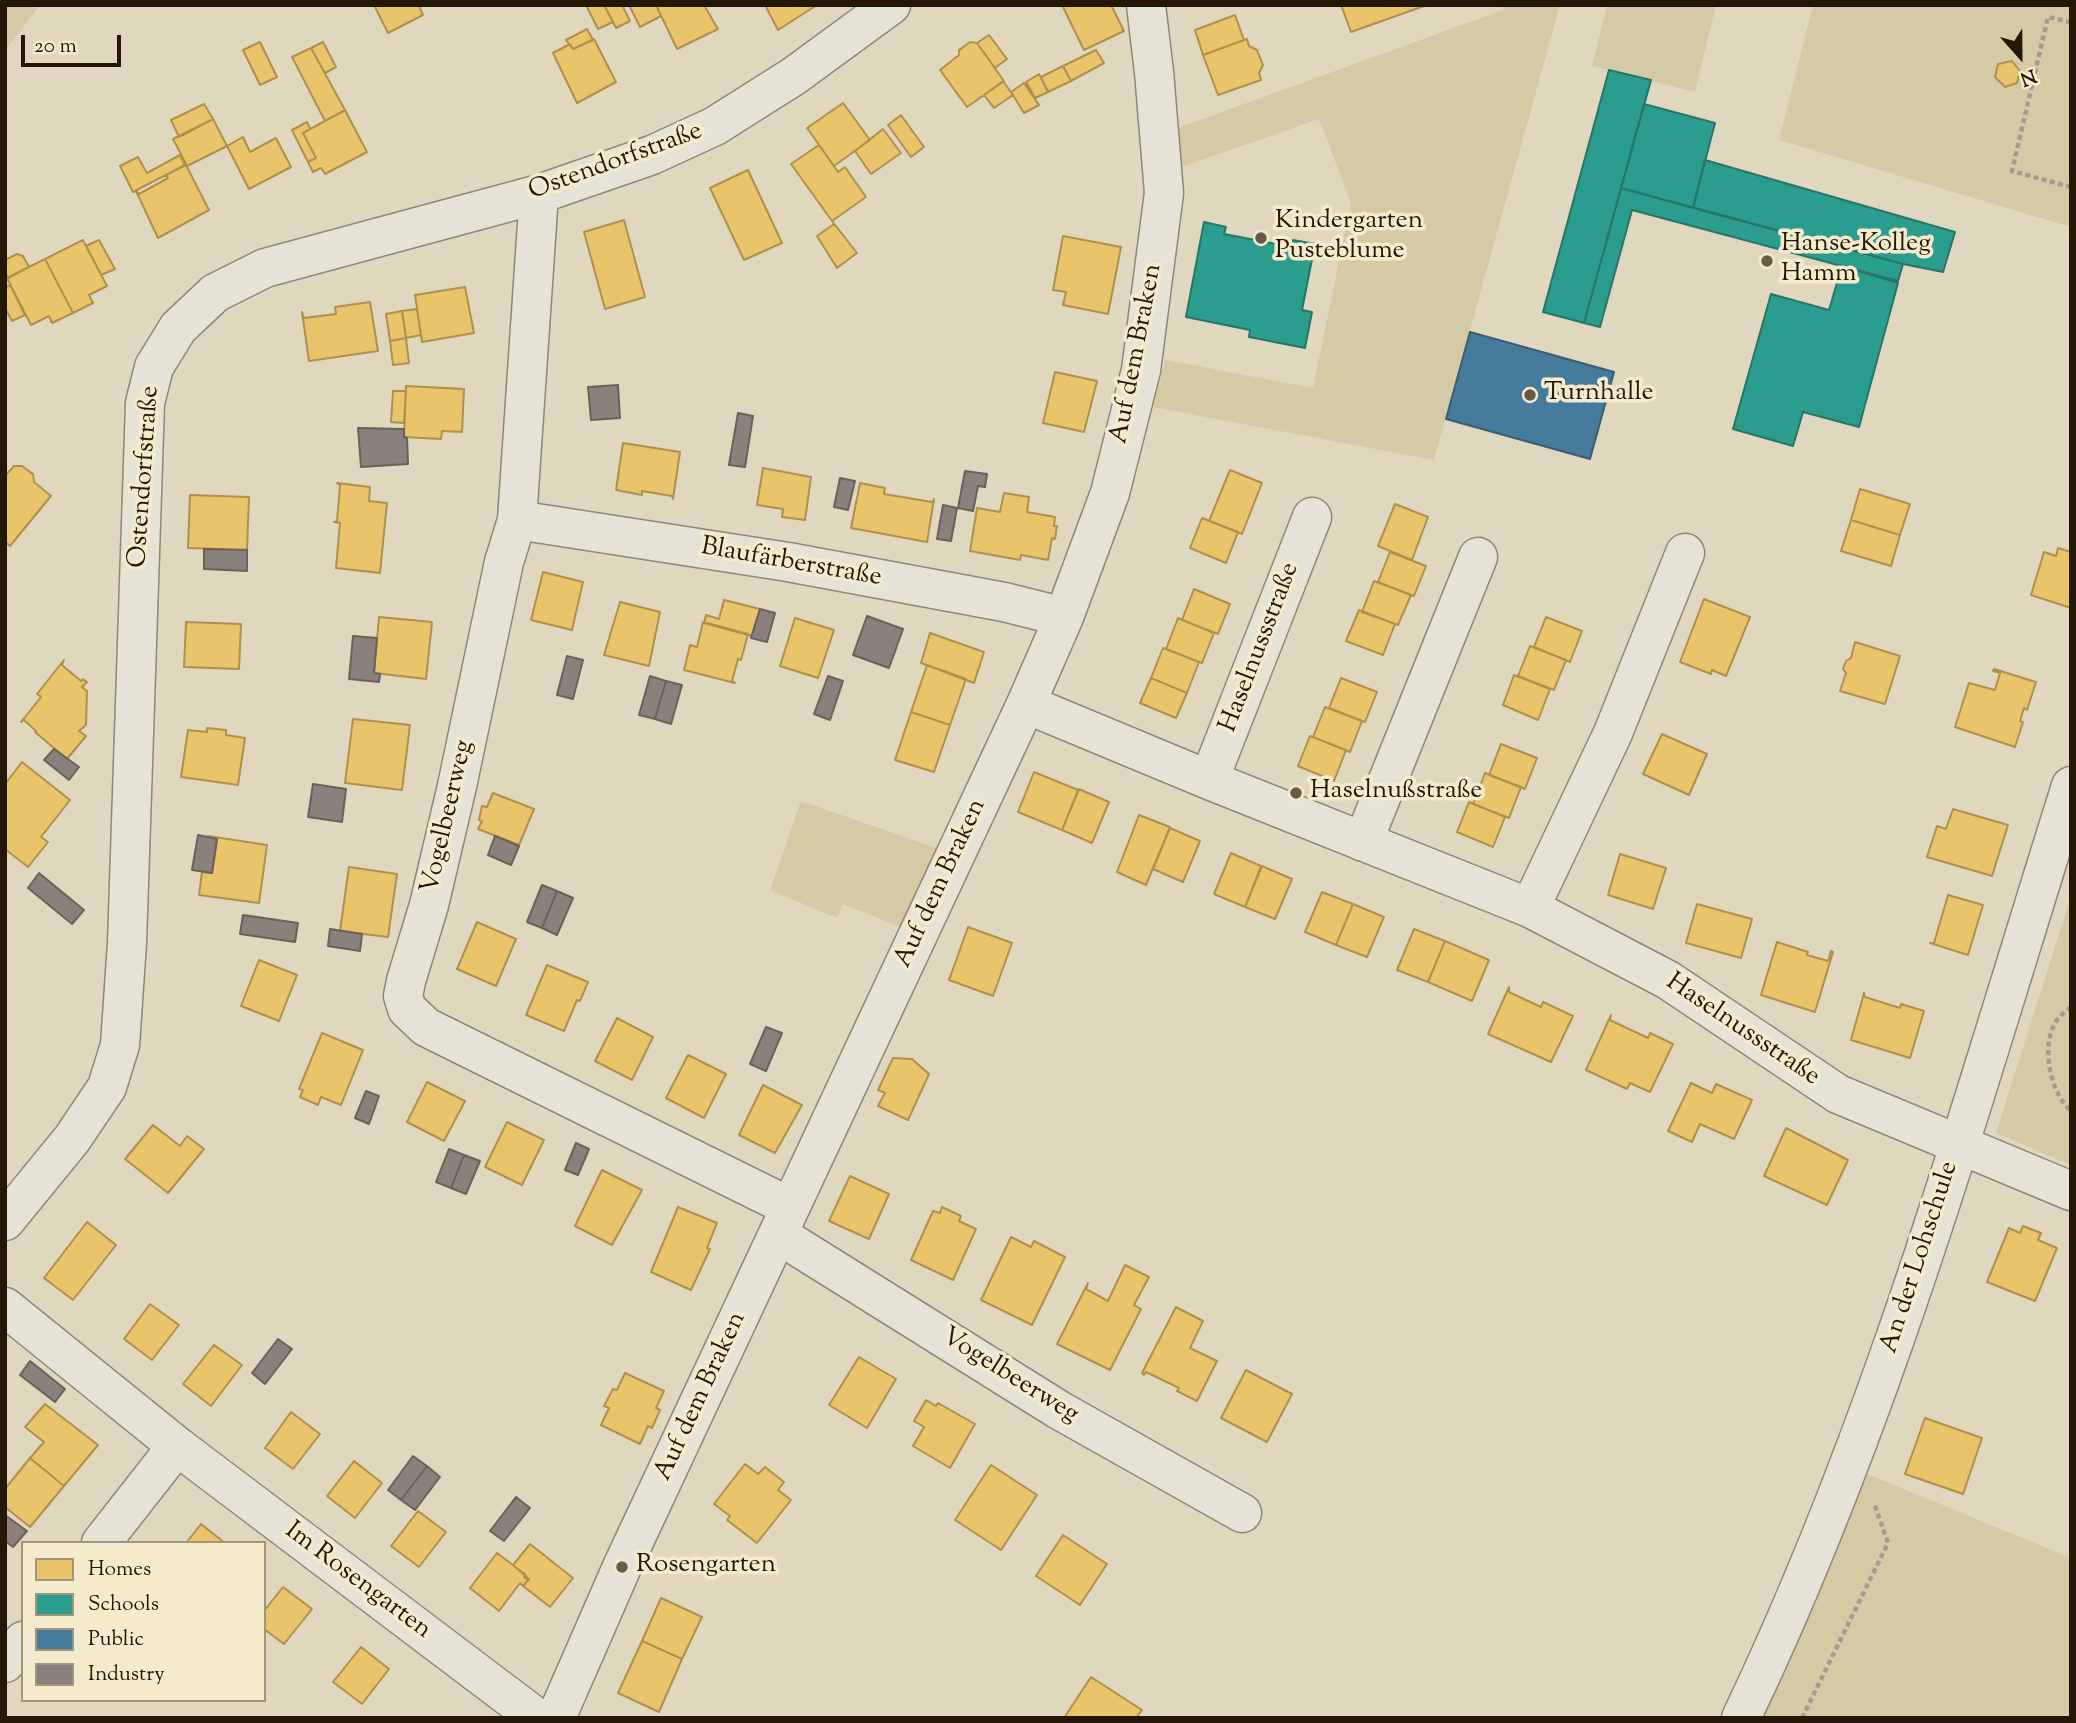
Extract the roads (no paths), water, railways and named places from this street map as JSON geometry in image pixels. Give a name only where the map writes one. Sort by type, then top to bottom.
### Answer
[{"type":"street","name":"Ostendorfstraße","points":[[5,1221],[72,1139],[107,1087],[120,1045],[127,943],[145,403],[154,367],[178,328],[215,293],[265,268],[539,194],[652,155],[715,126],[794,76],[891,5]]},
{"type":"street","name":"Auf dem Braken","points":[[556,1718],[622,1567],[1026,704],[1064,617],[1110,493],[1141,370],[1164,193],[1146,5]]},
{"type":"street","name":"Vogelbeerweg","points":[[539,194],[517,520],[504,562],[429,905],[406,981],[403,996],[407,1009],[426,1027],[785,1221],[1059,1410],[1242,1513]]},
{"type":"street","name":"Haselnussstraße","points":[[1209,780],[1312,517]]},
{"type":"street","name":"Blaufärberstraße","points":[[517,520],[789,562],[1003,601],[1064,617]]},
{"type":"street","points":[[1530,908],[1613,733],[1685,553]]},
{"type":"street","points":[[1363,842],[1478,557]]},
{"type":"street","name":"Haselnussstraße","points":[[1026,704],[1530,908],[1668,980],[1838,1094],[2071,1191]]},
{"type":"street","name":"An der Lohschule","points":[[1741,1718],[1797,1596],[1884,1373],[2071,786]]},
{"type":"street","name":"Im Rosengarten","points":[[5,1307],[177,1446],[537,1718]]},
{"type":"street","points":[[103,1541],[177,1446]]},
{"type":"street","points":[[5,1663],[21,1643]]},
{"type":"place","name":"Kindergarten Pusteblume","points":[[1261,238]]},
{"type":"place","name":"Hanse-Kolleg Hamm","points":[[1767,261]]},
{"type":"place","name":"Turnhalle","points":[[1530,395]]},
{"type":"place","name":"Haselnußstraße","points":[[1296,793]]},
{"type":"place","name":"Rosengarten","points":[[622,1567]]}]
